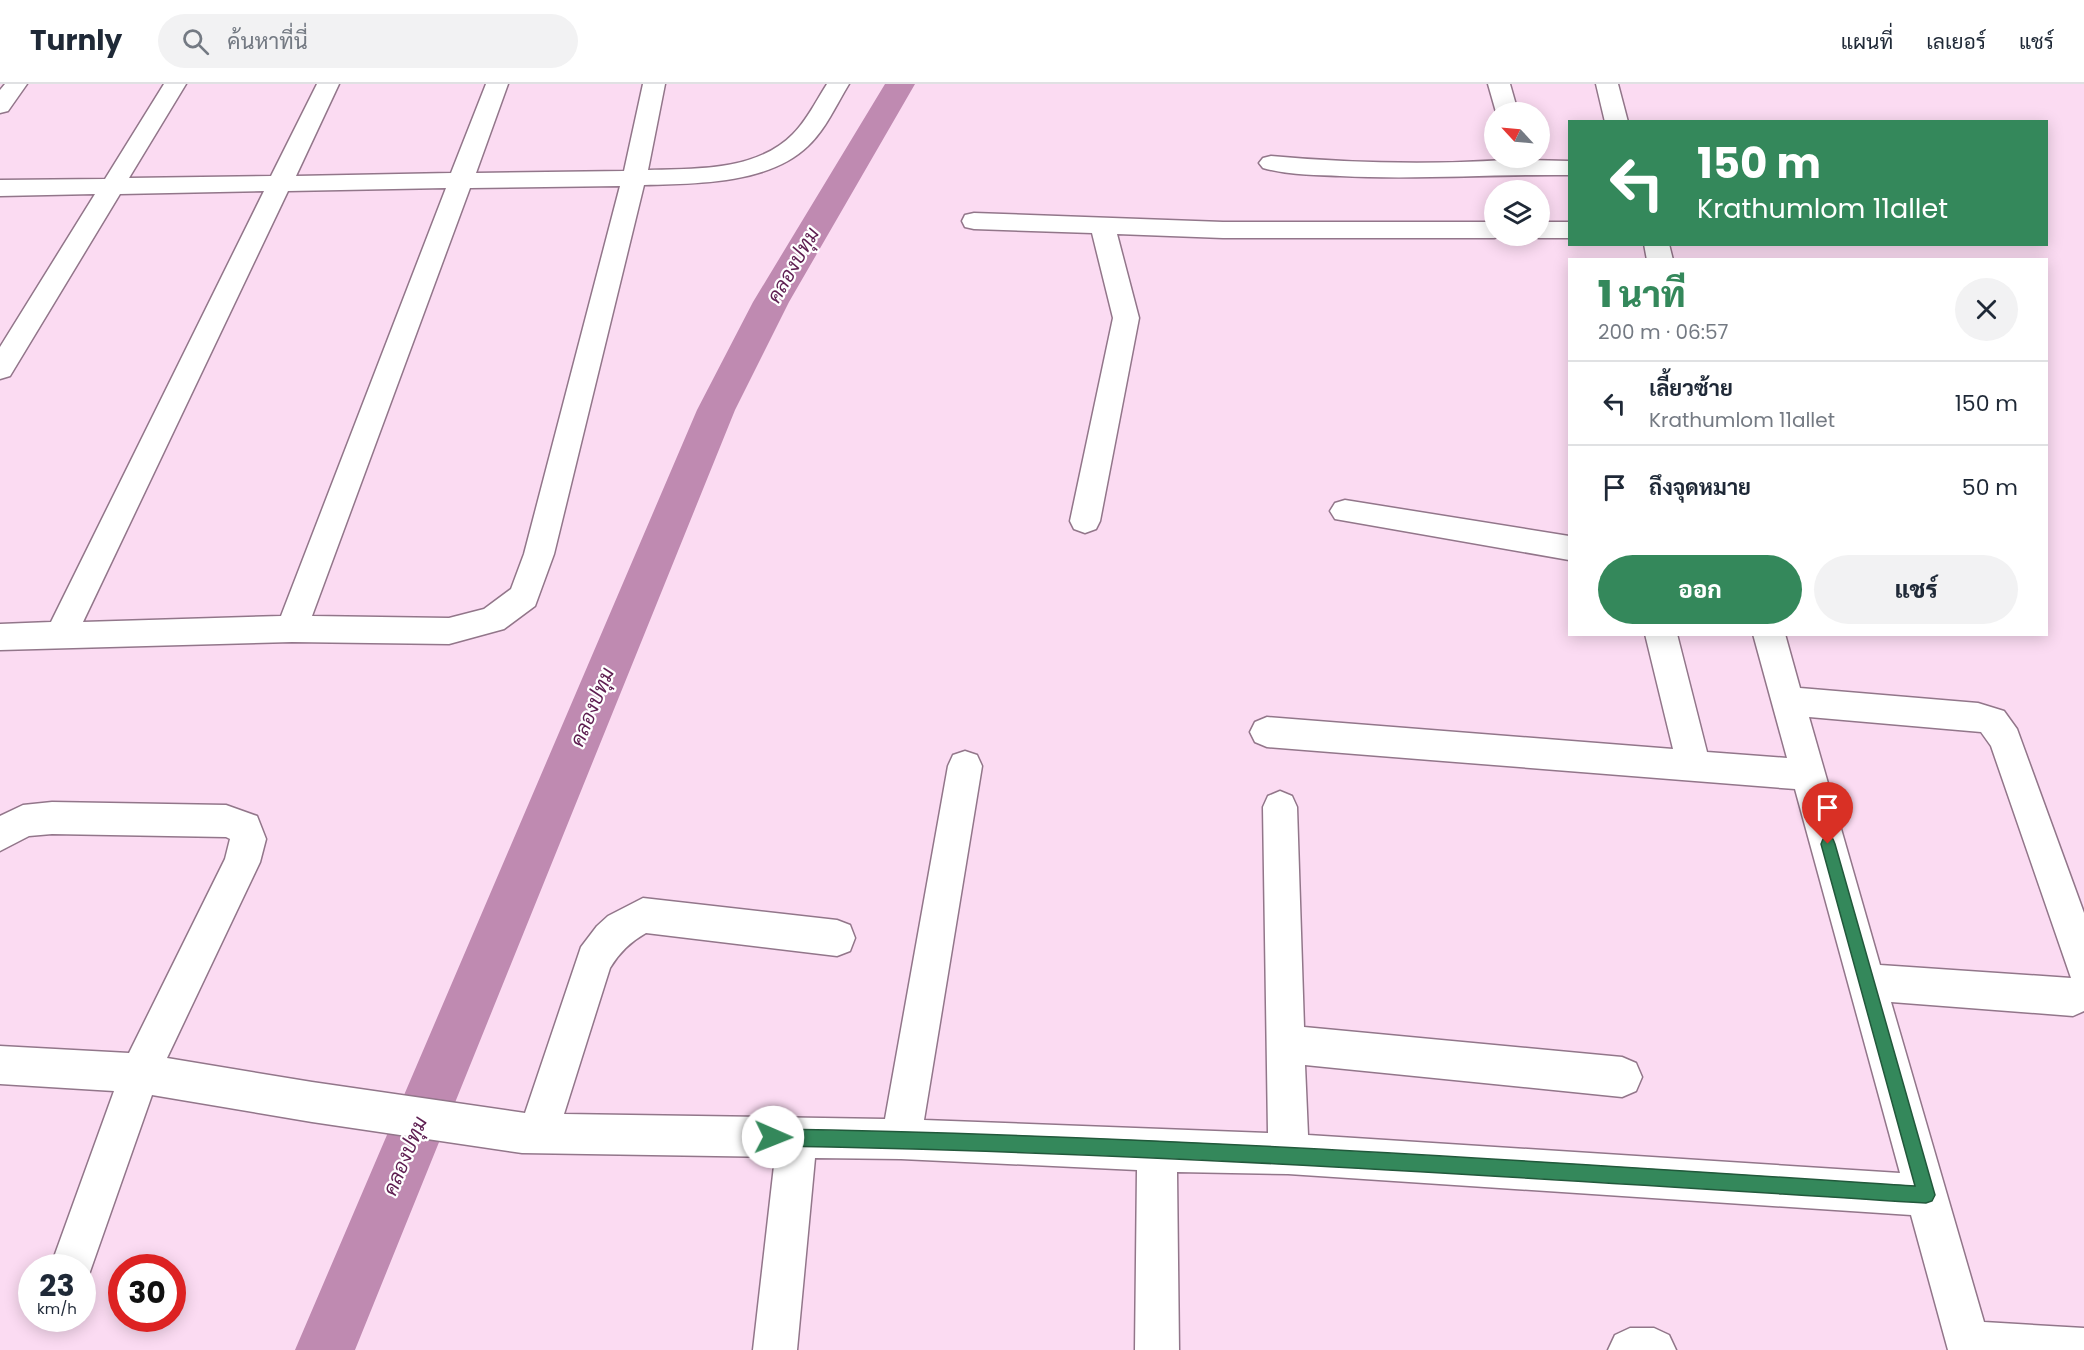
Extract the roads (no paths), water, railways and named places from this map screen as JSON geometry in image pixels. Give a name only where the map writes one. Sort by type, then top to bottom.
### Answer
[{"type":"street","points":[[0,106],[16,84]]},
{"type":"street","points":[[0,369],[175,84]]},
{"type":"street","points":[[61,635],[328,84]]},
{"type":"street","points":[[292,629],[497,84]]},
{"type":"street","points":[[0,637],[292,629],[449,632],[493,620],[524,597],[539,554],[634,178],[654,84]]},
{"type":"street","points":[[0,188],[690,177],[742,170],[781,154],[810,130],[838,84]]},
{"type":"street","points":[[1499,84],[1504,102]]},
{"type":"street","points":[[1607,84],[1616,120]]},
{"type":"street","points":[[1271,163],[1342,171],[1383,172],[1468,171],[1484,168]]},
{"type":"street","points":[[1550,166],[1568,168]]},
{"type":"street","points":[[974,221],[1223,230],[1484,230]]},
{"type":"street","points":[[1085,521],[1125,318],[1122,291],[1112,265],[1103,226]]},
{"type":"street","points":[[1550,230],[1568,230]]},
{"type":"street","points":[[1345,511],[1568,548]]},
{"type":"street","points":[[1662,636],[1694,766]]},
{"type":"street","points":[[1770,636],[1969,1347],[2084,1350]]},
{"type":"street","points":[[1788,701],[1978,717],[1992,721],[2005,739],[2081,990],[1867,982]]},
{"type":"street","points":[[1267,732],[1809,775]]},
{"type":"street","points":[[901,1139],[965,766]]},
{"type":"street","points":[[1280,807],[1288,1154]]},
{"type":"street","points":[[0,835],[23,821],[52,818],[226,821],[245,827],[248,839],[242,862],[140,1073],[76,1254]]},
{"type":"street","points":[[530,1134],[594,960],[608,938],[622,925],[643,915],[837,938]]},
{"type":"street","points":[[1286,1044],[1622,1077]]},
{"type":"street","points":[[0,1065],[140,1073],[312,1102],[530,1134],[901,1139],[1157,1151],[1288,1154],[1926,1195]]},
{"type":"street","points":[[775,1350],[797,1138]]},
{"type":"street","points":[[1157,1151],[1157,1350]]},
{"type":"street","points":[[1630,1350],[1654,1350]]},
{"type":"waterway","name":"คลองปทุม","points":[[325,1350],[716,410],[771,302],[900,84]]}]
